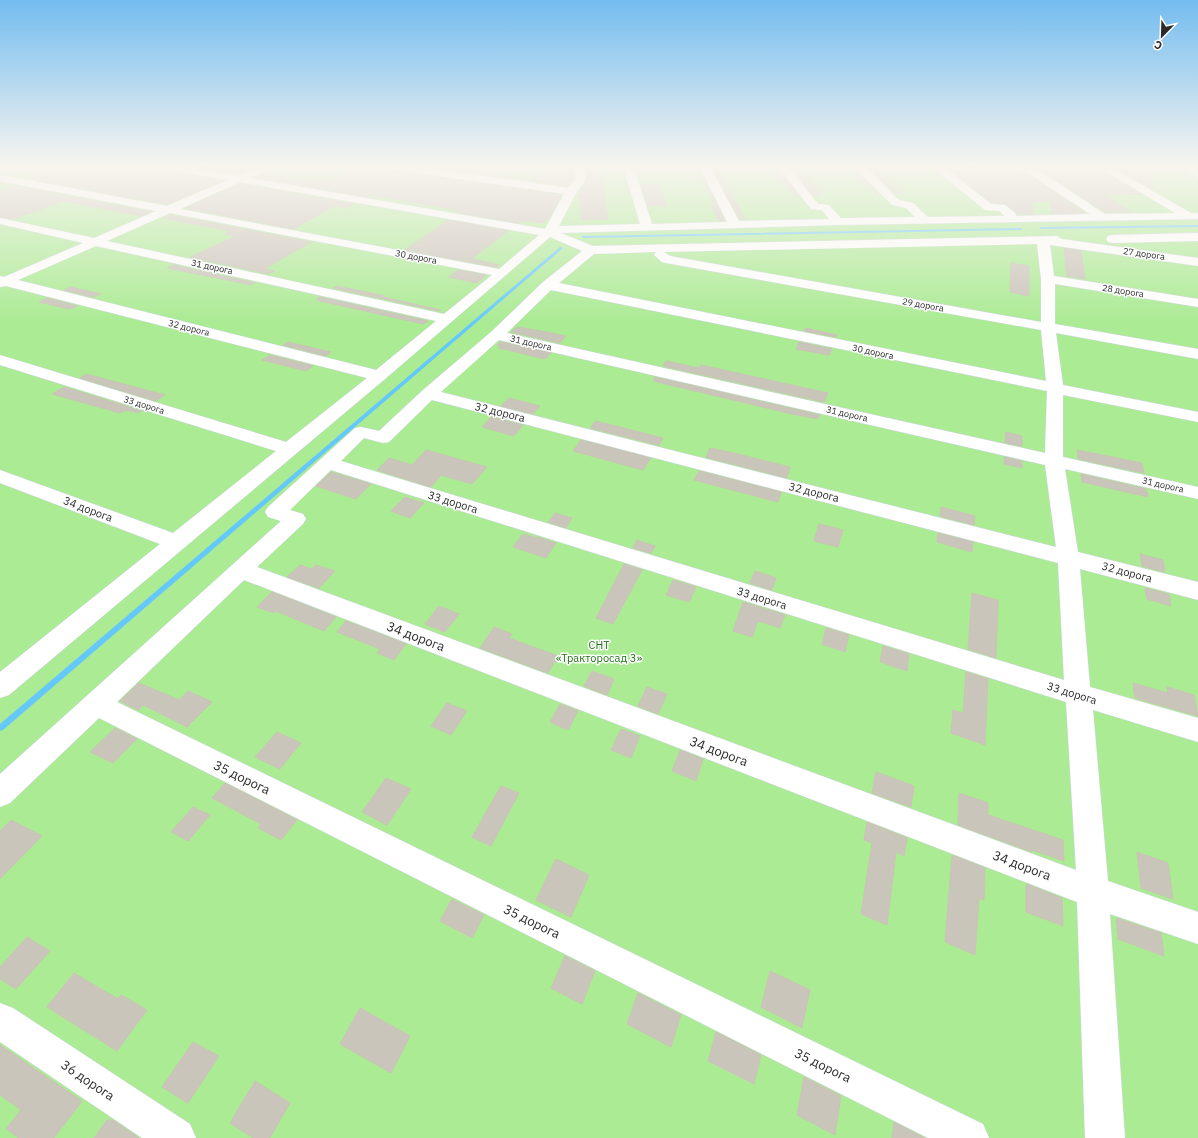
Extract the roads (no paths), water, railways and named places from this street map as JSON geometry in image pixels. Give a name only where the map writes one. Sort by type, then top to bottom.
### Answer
[{"type":"street","points":[[2,281],[151,218]]},
{"type":"street","name":"30 дорога","points":[[213,218],[502,273]]},
{"type":"street","points":[[473,218],[550,231],[838,222],[1054,218]]},
{"type":"street","points":[[6,674],[176,542],[379,376],[550,231],[557,218]]},
{"type":"street","points":[[644,218],[647,228]]},
{"type":"street","points":[[731,218],[735,225]]},
{"type":"street","points":[[835,218],[838,222]]},
{"type":"street","points":[[922,218],[925,221]]},
{"type":"street","name":"31 дорога","points":[[0,221],[447,319]]},
{"type":"street","points":[[550,231],[590,250],[1198,238]]},
{"type":"street","points":[[1043,240],[1048,279],[1048,328],[1055,389],[1054,461],[1068,557],[1093,892],[1105,1138]]},
{"type":"street","name":"27 дорога","points":[[1043,240],[1198,262]]},
{"type":"street","name":"29 дорога","points":[[651,248],[666,259],[1198,354]]},
{"type":"street","points":[[0,793],[296,519],[275,512],[327,463],[361,432],[383,438],[429,394],[496,335],[548,285],[590,250]]},
{"type":"street","name":"28 дорога","points":[[1048,279],[1198,303]]},
{"type":"street","name":"32 дорога","points":[[2,281],[379,376]]},
{"type":"street","name":"30 дорога","points":[[548,285],[1198,417]]},
{"type":"street","name":"31 дорога","points":[[496,335],[1198,493]]},
{"type":"street","name":"33 дорога","points":[[0,360],[289,450]]},
{"type":"street","name":"32 дорога","points":[[429,394],[1198,591]]},
{"type":"street","name":"33 дорога","points":[[327,463],[1079,695],[1198,730]]},
{"type":"street","name":"34 дорога","points":[[0,476],[176,542]]},
{"type":"street","name":"34 дорога","points":[[241,570],[1093,892],[1198,928]]},
{"type":"street","name":"35 дорога","points":[[96,704],[969,1138]]},
{"type":"street","name":"36 дорога","points":[[0,1021],[176,1138]]},
{"type":"waterway","points":[[1041,228],[1198,226]]},
{"type":"waterway","points":[[583,237],[1021,229]]},
{"type":"waterway","points":[[0,728],[561,248]]},
{"type":"park label","name":"СНТ «Тракторосад 3»","points":[[599,651]]}]
